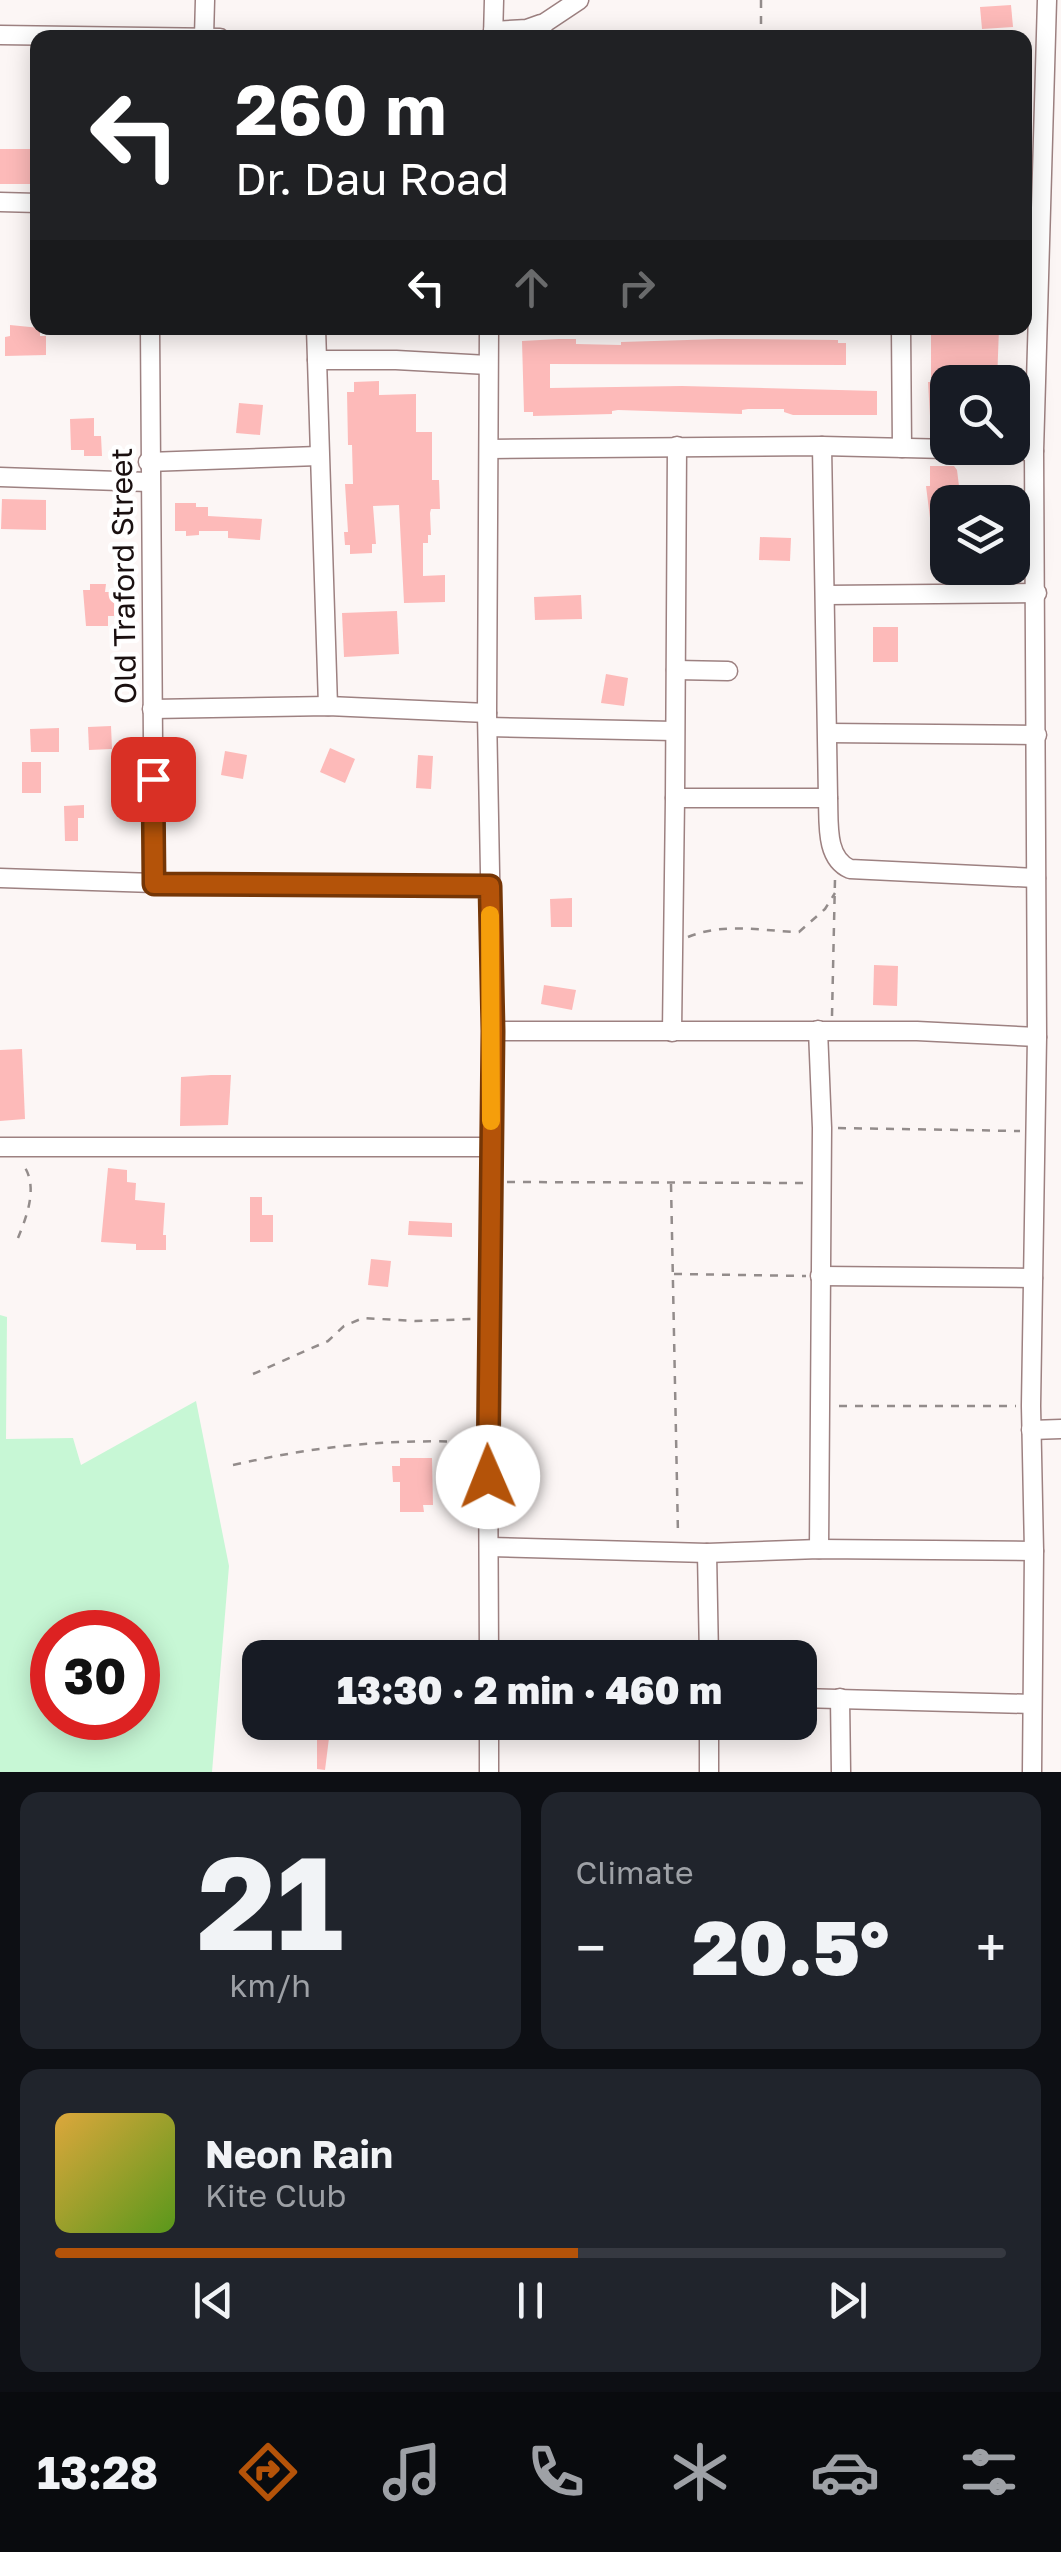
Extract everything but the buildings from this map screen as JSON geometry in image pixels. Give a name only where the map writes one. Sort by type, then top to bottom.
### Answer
[{"type":"street","points":[[204,30],[205,0]]},
{"type":"street","points":[[493,30],[494,0]]},
{"type":"street","points":[[538,30],[579,0]]},
{"type":"street","points":[[1032,1772],[1031,1406],[1037,1037],[1034,451],[1047,0]]},
{"type":"street","points":[[520,30],[546,22]]},
{"type":"street","points":[[0,36],[30,36]]},
{"type":"street","points":[[0,202],[30,203]]},
{"type":"street","name":"Old Traford Street","points":[[150,335],[154,884]]},
{"type":"street","points":[[316,335],[328,706]]},
{"type":"street","points":[[489,335],[487,720],[493,1031],[489,1640]]},
{"type":"street","points":[[901,335],[902,448]]},
{"type":"street","points":[[317,360],[488,365]]},
{"type":"street","points":[[672,1032],[677,446]]},
{"type":"street","points":[[488,449],[822,446],[1034,451]]},
{"type":"street","points":[[822,446],[828,798],[830,837],[836,858],[850,870],[1036,878]]},
{"type":"street","points":[[148,462],[318,456]]},
{"type":"street","points":[[0,478],[148,482]]},
{"type":"street","points":[[826,595],[1037,593]]},
{"type":"street","points":[[676,670],[728,671]]},
{"type":"street","points":[[152,709],[328,706],[674,731]]},
{"type":"street","points":[[828,734],[1036,735]]},
{"type":"street","points":[[675,798],[828,798]]},
{"type":"street","points":[[0,878],[154,884],[490,886]]},
{"type":"street","points":[[819,1550],[825,1030]]},
{"type":"street","points":[[493,1031],[917,1031],[1037,1037]]},
{"type":"street","points":[[7,1147],[491,1146]]},
{"type":"street","points":[[820,1276],[1032,1278]]},
{"type":"street","points":[[1031,1430],[1061,1429]]},
{"type":"street","points":[[490,1547],[707,1553],[1034,1551]]},
{"type":"street","points":[[707,1553],[709,1640]]},
{"type":"street","points":[[817,1698],[1032,1704]]},
{"type":"street","points":[[840,1698],[841,1772]]},
{"type":"street","points":[[488,1772],[489,1740]]},
{"type":"street","points":[[709,1740],[709,1772]]},
{"type":"path","points":[[760,0],[761,30]]},
{"type":"path","points":[[825,1030],[836,858]]},
{"type":"path","points":[[673,943],[706,930],[740,926],[798,932],[825,909],[835,893]]},
{"type":"path","points":[[822,1128],[1033,1131]]},
{"type":"path","points":[[7,1147],[30,1175],[25,1222],[18,1238]]},
{"type":"path","points":[[490,1182],[822,1182]]},
{"type":"path","points":[[671,1184],[678,1552]]},
{"type":"path","points":[[672,1274],[820,1276]]},
{"type":"path","points":[[253,1374],[328,1340],[344,1326],[363,1318],[489,1318]]},
{"type":"path","points":[[818,1406],[1031,1406]]},
{"type":"path","points":[[234,1465],[318,1446],[358,1442],[488,1442]]},
{"type":"green space","points":[[0,1315],[7,1317],[6,1439],[73,1438],[81,1465],[196,1401],[229,1566],[212,1772],[0,1772]]},
{"type":"slow traffic","points":[[490,915],[491,1121]]},
{"type":"route","points":[[153,779],[154,884],[490,886],[493,1031],[488,1477]]}]
